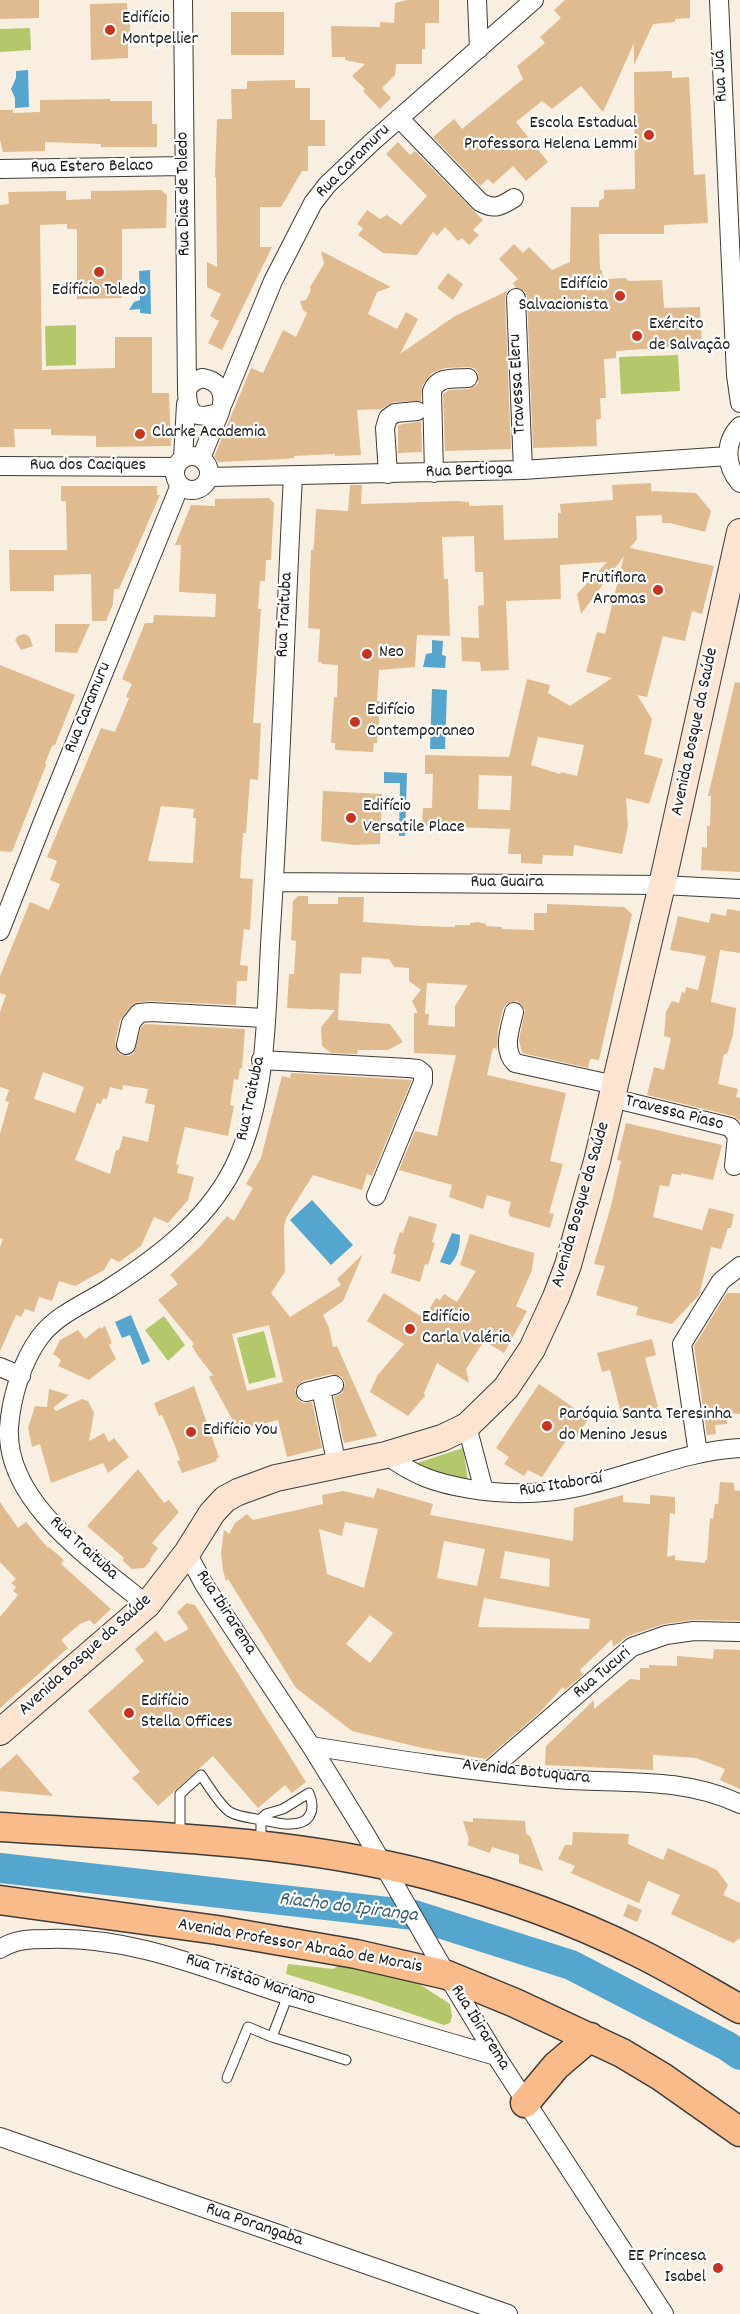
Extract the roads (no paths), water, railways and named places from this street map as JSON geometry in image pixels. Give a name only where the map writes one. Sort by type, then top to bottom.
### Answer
[{"type":"main road","points":[[0,1827],[180,1839],[261,1833],[390,1875],[426,1875],[482,1891],[569,1922],[638,1952],[740,2009]]},
{"type":"main road","name":"Avenida Professor Abraão de Morais","points":[[1,1902],[290,1942],[356,1954],[473,1984],[590,2037],[662,2077],[740,2132]]},
{"type":"main road","points":[[525,2103],[551,2071],[590,2037]]},
{"type":"street","name":"Rua Dias de Toledo","points":[[183,0],[187,396],[185,467]]},
{"type":"street","points":[[477,0],[479,49]]},
{"type":"street","name":"Rua Caramuru","points":[[0,931],[185,467],[221,407],[273,281],[313,203],[327,185],[399,118],[534,0]]},
{"type":"street","name":"Rua Juá","points":[[719,0],[736,375],[740,403]]},
{"type":"street","points":[[399,118],[480,202],[494,208],[514,198]]},
{"type":"street","name":"Rua Estero Belaco","points":[[0,169],[184,166]]},
{"type":"street","name":"Travessa Eleru","points":[[516,298],[524,470]]},
{"type":"street","points":[[202,378],[219,385],[222,394],[221,407],[208,416],[197,415],[189,409],[187,396],[193,382],[202,378]]},
{"type":"street","points":[[434,473],[432,391],[436,383],[441,380],[468,378]]},
{"type":"street","points":[[388,474],[385,428],[388,418],[395,413],[417,411]]},
{"type":"street","points":[[740,426],[730,440],[728,456],[732,474],[740,483]]},
{"type":"street","name":"Rua Bertioga","points":[[209,477],[524,470],[728,456]]},
{"type":"street","name":"Rua dos Caciques","points":[[0,466],[185,467]]},
{"type":"street","points":[[185,467],[209,470],[209,477],[200,488],[194,490],[185,467]]},
{"type":"street","name":"Rua Traituba","points":[[147,1605],[67,1537],[41,1511],[20,1480],[5,1431],[21,1376],[39,1337],[50,1325],[110,1288],[163,1251],[189,1227],[230,1175],[246,1137],[259,1084],[265,1018],[274,882],[293,476]]},
{"type":"street","name":"Avenida Bosque da Saúde","points":[[0,1732],[147,1605],[187,1553],[212,1513],[225,1499],[276,1478],[386,1455],[442,1438],[467,1426],[506,1388],[532,1349],[556,1297],[576,1238],[662,885],[740,532]]},
{"type":"street","name":"Rua Guaira","points":[[274,882],[662,885],[740,889]]},
{"type":"street","name":"Travessa Piaso","points":[[514,1012],[507,1045],[509,1056],[515,1063],[730,1127],[737,1136],[734,1166]]},
{"type":"street","points":[[126,1045],[131,1023],[139,1013],[265,1018]]},
{"type":"street","points":[[261,1060],[408,1068],[418,1069],[423,1073],[423,1082],[376,1196]]},
{"type":"street","points":[[698,1454],[682,1344],[721,1281],[740,1266]]},
{"type":"street","points":[[0,1367],[21,1376]]},
{"type":"street","points":[[320,1389],[337,1466]]},
{"type":"street","points":[[467,1426],[484,1491]]},
{"type":"street","name":"Rua Itaboraí","points":[[386,1455],[420,1477],[441,1484],[519,1494],[570,1488],[698,1454],[740,1448]]},
{"type":"street","name":"Rua Ibirarema","points":[[187,1553],[205,1586],[311,1746],[525,2103],[662,2313]]},
{"type":"street","name":"Rua Tucuri","points":[[489,1771],[632,1647],[666,1635],[694,1631],[740,1632]]},
{"type":"street","name":"Avenida Botuquara","points":[[311,1746],[557,1779],[659,1783],[692,1787],[712,1792],[740,1804]]},
{"type":"street","name":"Rua Tristão Mariano","points":[[0,1949],[7,1944],[25,1940],[59,1939],[127,1946],[192,1962],[288,1995],[496,2056]]},
{"type":"street","name":"Rua Porangaba","points":[[0,2137],[508,2314]]},
{"type":"lane","points":[[180,1839],[180,1794],[201,1775],[230,1812],[261,1833],[304,1820],[313,1812],[314,1804],[309,1793],[302,1795],[283,1809],[266,1814],[261,1833]]},
{"type":"lane","points":[[272,2037],[288,1995]]},
{"type":"lane","points":[[227,2078],[248,2027],[272,2037],[346,2060]]},
{"type":"water","points":[[28,70],[29,107],[15,108],[15,98],[11,89],[16,78],[16,71]]},
{"type":"water","points":[[150,270],[151,314],[140,313],[140,309],[129,310],[134,302],[140,300],[139,271]]},
{"type":"water","points":[[432,640],[443,641],[442,655],[446,656],[445,668],[423,667],[426,654],[432,653]]},
{"type":"water","points":[[432,689],[447,690],[445,749],[430,749]]},
{"type":"water","points":[[384,772],[407,773],[405,836],[399,836],[400,783],[384,783]]},
{"type":"water","points":[[312,1200],[353,1245],[331,1265],[290,1220]]},
{"type":"water","points":[[452,1233],[460,1235],[460,1239],[457,1255],[450,1265],[440,1262]]},
{"type":"water","points":[[131,1315],[150,1361],[142,1365],[130,1335],[122,1338],[115,1322]]},
{"type":"waterway","name":"Riacho do Ipiranga","points":[[0,1868],[414,1915],[571,1965],[727,2046],[740,2055]]},
{"type":"place","name":"Edifício Montpellier","points":[[110,30]]},
{"type":"place","name":"Escola Estadual Professora Helena Lemmi","points":[[649,135]]},
{"type":"place","name":"Edifício Toledo","points":[[99,272]]},
{"type":"place","name":"Edifício Salvacionista","points":[[620,296]]},
{"type":"place","name":"Exército de Salvação","points":[[637,336]]},
{"type":"place","name":"Clarke Academia","points":[[140,434]]},
{"type":"place","name":"Frutiflora Aromas","points":[[658,590]]},
{"type":"place","name":"Neo","points":[[367,654]]},
{"type":"place","name":"Edifício Contemporaneo","points":[[355,722]]},
{"type":"place","name":"Edifício Versatile Place","points":[[351,818]]},
{"type":"place","name":"Edifício Carla Valéria","points":[[410,1329]]},
{"type":"place","name":"Paróquia Santa Teresinha do Menino Jesus","points":[[547,1426]]},
{"type":"place","name":"Edifício You","points":[[191,1432]]},
{"type":"place","name":"Edifício Stella Offices","points":[[129,1713]]},
{"type":"place","name":"EE Princesa Isabel","points":[[718,2268]]}]
